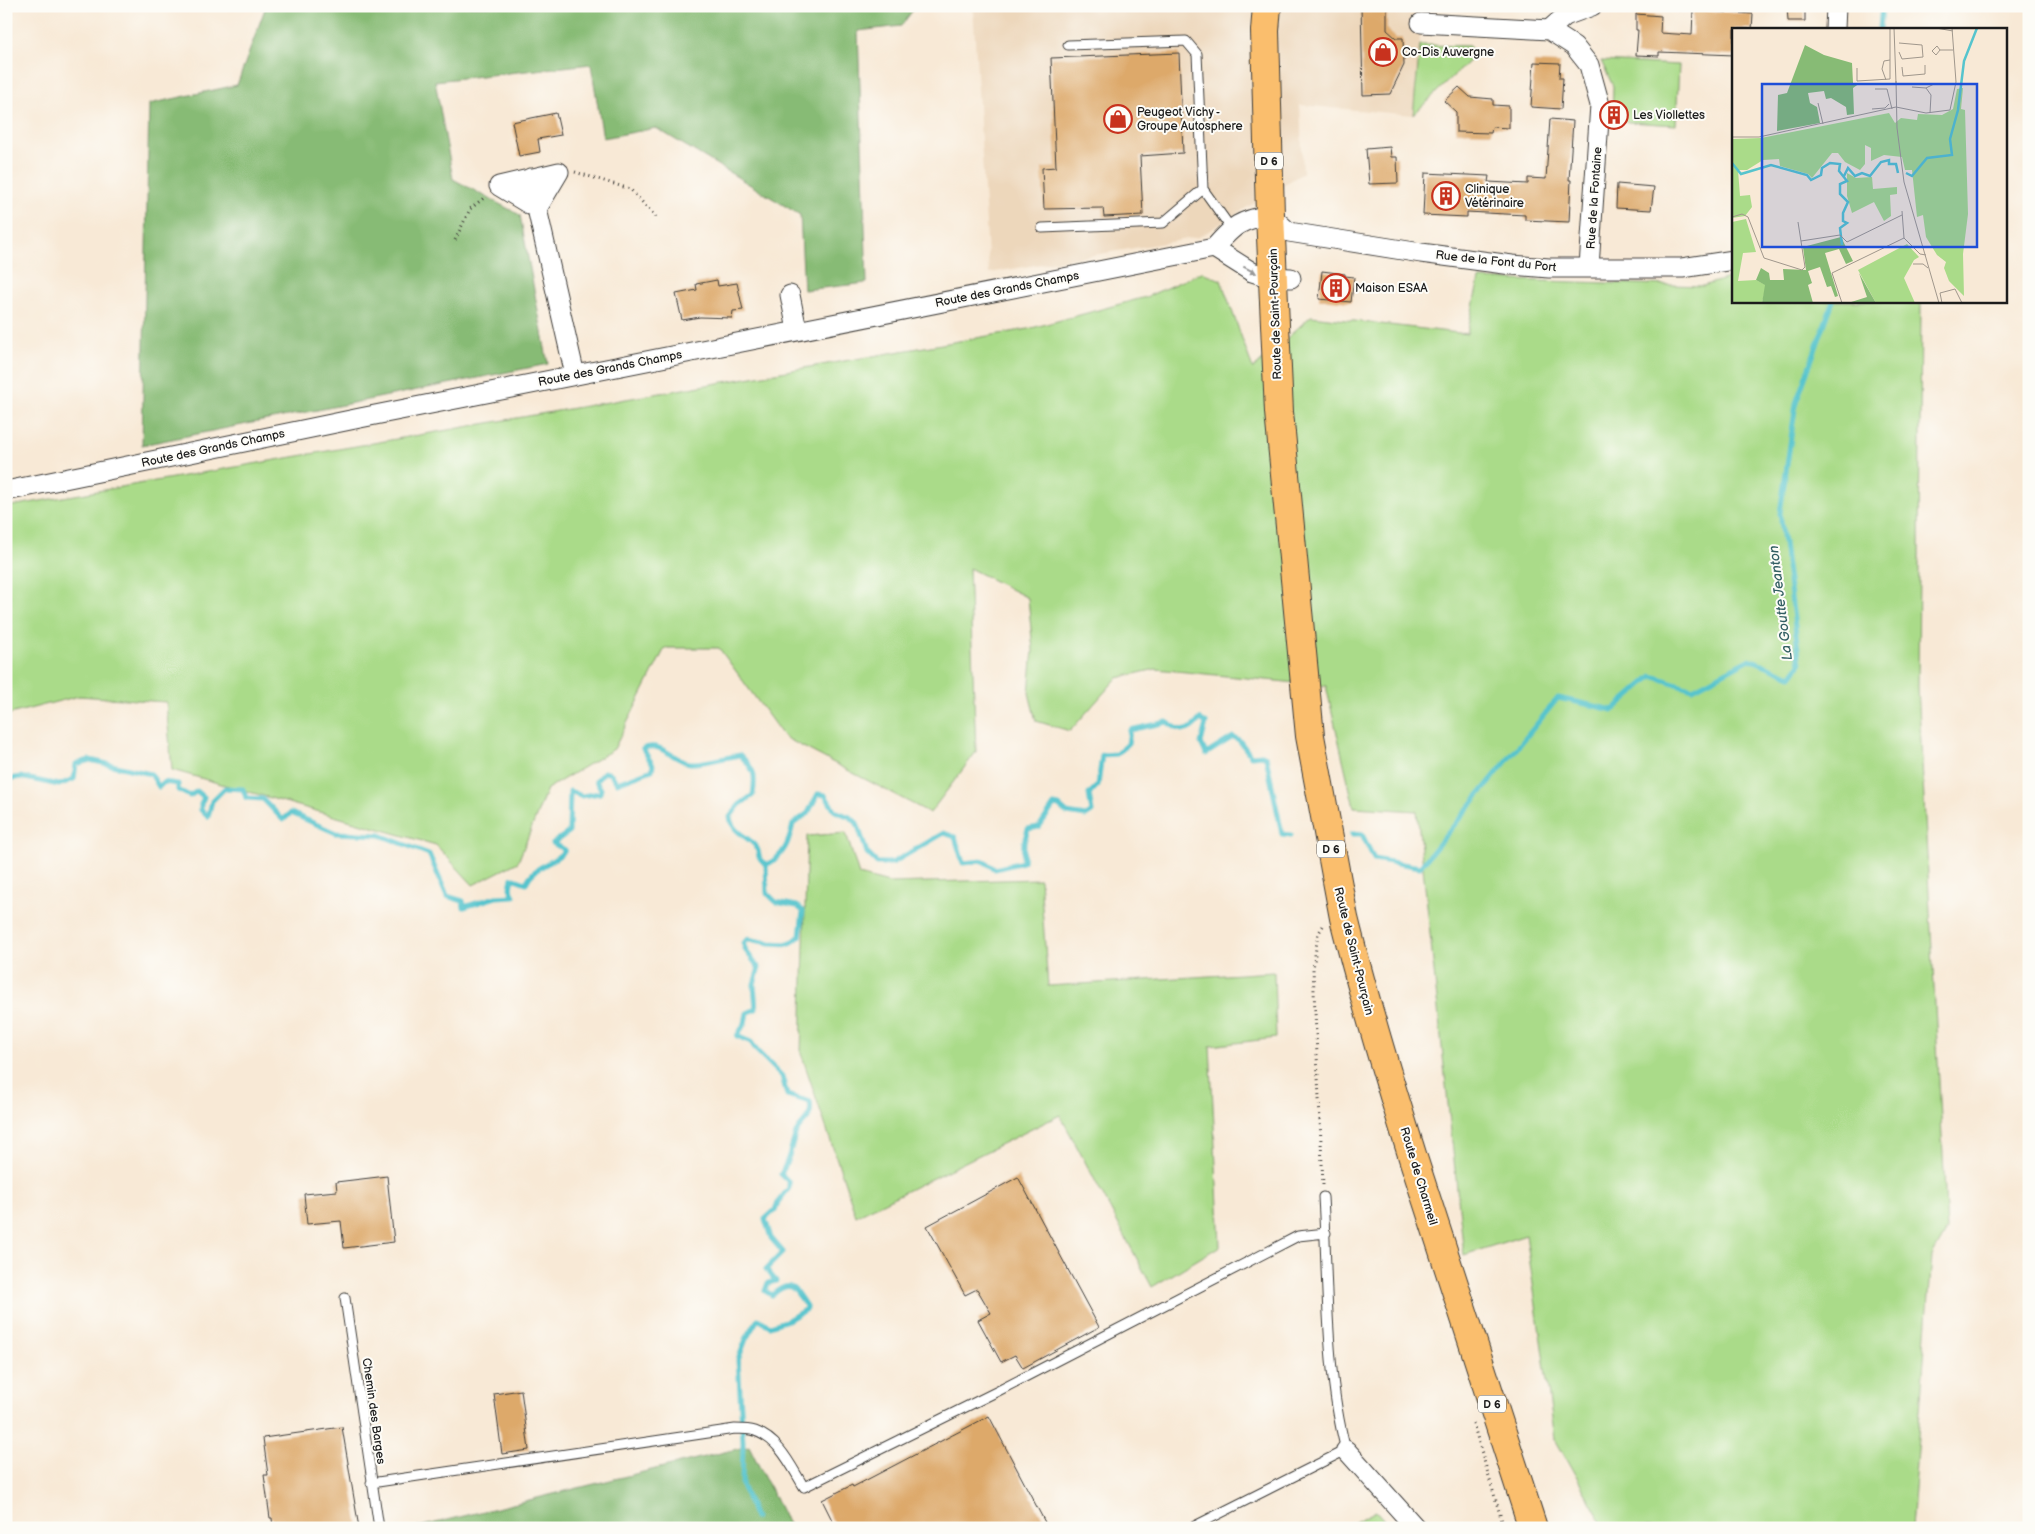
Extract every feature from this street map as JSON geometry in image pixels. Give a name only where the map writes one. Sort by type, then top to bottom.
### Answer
[{"type":"main road","name":"Route de Saint-Pourçain","points":[[1267,6],[1265,31],[1280,224],[1282,278],[1279,412],[1310,736],[1342,909],[1386,1071]]},
{"type":"main road","name":"Route de Saint-Pourçain","points":[[1273,6],[1285,139],[1280,224]]},
{"type":"main road","name":"Route de Charmeil","points":[[1386,1071],[1533,1528]]},
{"type":"main road","name":"Route de Charmeil","points":[[1452,1280],[1481,1407],[1517,1528]]},
{"type":"street","points":[[1549,30],[1565,16],[1592,6]]},
{"type":"street","points":[[1835,28],[1836,6]]},
{"type":"street","name":"Rue de la Fontaine","points":[[1421,23],[1549,30],[1574,46],[1589,65],[1600,105],[1589,267]]},
{"type":"street","points":[[499,186],[559,172]]},
{"type":"street","points":[[537,209],[559,172]]},
{"type":"street","points":[[530,178],[575,375]]},
{"type":"street","points":[[499,186],[537,209]]},
{"type":"street","points":[[1280,224],[1252,218],[1231,228],[1214,248],[1252,272],[1282,278]]},
{"type":"street","name":"Rue de la Font du Port","points":[[1280,224],[1421,253],[1512,265],[1550,268],[1682,268],[1732,260]]},
{"type":"street","name":"Route des Grands Champs","points":[[6,491],[797,330],[1214,248]]},
{"type":"street","points":[[790,296],[797,330]]},
{"type":"street","points":[[1346,1450],[1416,1528]]},
{"type":"lane","points":[[1068,45],[1186,41],[1197,54],[1202,189],[1231,228]]},
{"type":"lane","points":[[1042,228],[1163,224],[1202,189]]},
{"type":"lane","points":[[1192,1528],[1346,1450],[1340,1430],[1332,1358],[1324,1197]]},
{"type":"lane","points":[[371,1483],[735,1428],[755,1431],[774,1442],[786,1456],[804,1487],[998,1391],[1298,1236],[1326,1233]]},
{"type":"lane","name":"Chemin des Barges","points":[[344,1298],[378,1528]]},
{"type":"path","points":[[559,172],[568,170],[630,189],[656,216]]},
{"type":"path","points":[[455,240],[470,209],[499,186]]},
{"type":"path","points":[[1324,1197],[1313,969],[1318,934],[1328,920]]},
{"type":"shaded area","points":[[973,6],[1423,6],[1413,115],[1300,105],[1303,173],[1199,237],[989,273]]},
{"type":"green space","points":[[266,6],[916,6],[901,26],[858,31],[867,283],[804,290],[800,215],[656,128],[603,138],[591,64],[435,81],[453,179],[520,215],[548,364],[142,445],[149,104],[237,85]]},
{"type":"green space","points":[[1420,45],[1469,46],[1476,54],[1413,115]]},
{"type":"green space","points":[[1601,61],[1679,65],[1676,125],[1612,121],[1613,86]]},
{"type":"green space","points":[[1202,272],[1221,280],[1253,369],[1311,316],[1467,334],[1479,279],[1703,286],[1732,277],[1732,302],[1921,302],[1918,687],[1947,1230],[1932,1256],[1911,1528],[1605,1528],[1555,1439],[1526,1235],[1464,1255],[1417,811],[1354,807],[1326,686],[1156,669],[1117,678],[1070,731],[1036,721],[1029,693],[1033,650],[1028,598],[969,568],[976,752],[930,813],[784,737],[719,648],[665,648],[614,749],[547,789],[518,862],[473,885],[436,845],[172,770],[166,702],[79,696],[6,715],[6,507],[1028,329],[1146,297]]},
{"type":"green space","points":[[846,833],[859,875],[889,883],[1040,879],[1048,986],[1274,972],[1276,1038],[1210,1046],[1220,1246],[1152,1287],[1060,1115],[856,1216],[801,1053],[807,836]]},
{"type":"green space","points":[[749,1446],[790,1528],[415,1528]]},
{"type":"green space","points":[[1376,1511],[1391,1528],[1344,1528]]},
{"type":"building","name":"Co-Dis Auvergne","points":[[1361,6],[1387,6],[1387,30],[1396,38],[1403,38],[1404,65],[1390,94],[1363,95]]},
{"type":"building","points":[[1787,6],[1805,6],[1805,21],[1788,21]]},
{"type":"building","points":[[1693,10],[1753,14],[1752,28],[1732,28],[1732,55],[1659,52],[1659,56],[1636,55],[1638,30],[1636,30],[1636,14],[1661,16],[1660,33],[1692,35]]},
{"type":"building","name":"Peugeot Vichy - Groupe Autosphere","points":[[1179,53],[1183,153],[1140,156],[1143,215],[1104,217],[1103,208],[1044,209],[1042,168],[1056,167],[1051,58]]},
{"type":"building","points":[[1534,62],[1560,63],[1559,78],[1563,78],[1561,109],[1531,107]]},
{"type":"building","points":[[1459,87],[1470,97],[1493,99],[1493,105],[1509,106],[1509,128],[1492,127],[1491,133],[1456,132],[1456,112],[1444,101]]},
{"type":"building","points":[[556,113],[561,135],[538,139],[540,152],[519,156],[512,122]]},
{"type":"building","points":[[1550,119],[1573,121],[1569,180],[1571,180],[1569,222],[1525,220],[1525,215],[1467,212],[1467,217],[1423,215],[1425,173],[1489,176],[1488,182],[1528,184],[1528,178],[1546,179]]},
{"type":"building","points":[[1390,147],[1391,157],[1397,157],[1398,183],[1369,184],[1366,149]]},
{"type":"building","points":[[1617,184],[1654,187],[1651,210],[1616,208]]},
{"type":"building","name":"Maison ESAA","points":[[1322,271],[1354,277],[1351,302],[1319,299]]},
{"type":"building","points":[[717,280],[718,286],[737,283],[743,310],[733,311],[732,318],[700,317],[682,320],[676,294],[697,290],[696,284]]},
{"type":"building","points":[[387,1176],[394,1242],[344,1248],[341,1221],[307,1224],[304,1194],[337,1191],[336,1182]]},
{"type":"building","points":[[1018,1177],[1099,1327],[1023,1368],[1015,1355],[1001,1362],[978,1320],[991,1313],[977,1289],[965,1295],[927,1226]]},
{"type":"building","points":[[521,1390],[529,1450],[502,1454],[494,1394]]},
{"type":"building","points":[[989,1416],[1048,1528],[836,1528],[822,1500],[852,1485],[853,1487]]},
{"type":"building","points":[[342,1427],[359,1528],[273,1528],[264,1475],[268,1475],[263,1438]]},
{"type":"waterway","name":"La Goutte Jeanton","points":[[1880,28],[1882,6]]},
{"type":"waterway","name":"La Goutte Jeanton","points":[[1352,834],[1362,834],[1374,859],[1420,867],[1558,698],[1613,710],[1652,676],[1693,689],[1750,659],[1791,676],[1800,664],[1780,513],[1796,403],[1833,302]]},
{"type":"waterway","name":"La Goutte Jeanton","points":[[766,865],[785,848],[793,824],[808,813],[818,794],[825,795],[835,811],[850,817],[857,823],[867,853],[877,863],[892,863],[944,833],[955,837],[963,863],[983,861],[995,869],[1023,862],[1024,842],[1028,829],[1039,827],[1054,805],[1059,806],[1067,813],[1086,816],[1092,812],[1089,794],[1098,785],[1102,755],[1117,754],[1128,744],[1130,730],[1167,722],[1180,730],[1188,730],[1200,719],[1206,723],[1201,743],[1206,754],[1233,737],[1239,740],[1251,756],[1262,755],[1266,757],[1282,834],[1291,835]]},
{"type":"waterway","name":"La Goutte Jeanton","points":[[6,780],[20,777],[59,785],[74,779],[76,764],[90,760],[151,774],[159,787],[164,782],[178,784],[178,790],[190,796],[197,791],[204,797],[201,810],[208,817],[212,801],[225,788],[243,789],[246,798],[263,799],[283,820],[291,813],[336,833],[380,835],[429,854],[447,896],[463,901],[464,907],[496,897],[514,896],[510,888],[512,878],[526,883],[534,872],[555,859],[565,850],[553,843],[569,832],[570,791],[582,796],[600,793],[601,789],[596,781],[604,772],[611,774],[617,783],[652,770],[653,765],[643,749],[655,747],[690,763],[740,755],[753,773],[753,795],[739,805],[730,817],[732,824],[740,834],[755,845],[759,857],[766,865]]},
{"type":"waterway","points":[[755,1518],[742,1485],[743,1442],[738,1360],[746,1339],[758,1319],[770,1326],[788,1320],[806,1309],[806,1306],[792,1288],[784,1287],[772,1295],[765,1291],[768,1283],[776,1281],[766,1269],[783,1252],[771,1238],[765,1219],[775,1210],[778,1202],[789,1188],[789,1182],[781,1174],[796,1133],[808,1117],[811,1108],[810,1102],[787,1095],[782,1076],[757,1051],[751,1042],[737,1036],[745,1023],[747,1013],[756,1009],[754,984],[759,968],[746,951],[743,943],[748,939],[790,944],[800,936],[803,911],[797,906],[776,902],[767,893],[766,865]]},
{"type":"place","name":"Co-Dis Auvergne","points":[[1383,52]]},
{"type":"place","name":"Les Viollettes","points":[[1614,115]]},
{"type":"place","name":"Peugeot Vichy - Groupe Autosphere","points":[[1118,119]]},
{"type":"place","name":"Clinique Vétérinaire","points":[[1446,196]]},
{"type":"place","name":"Maison ESAA","points":[[1336,288]]}]
